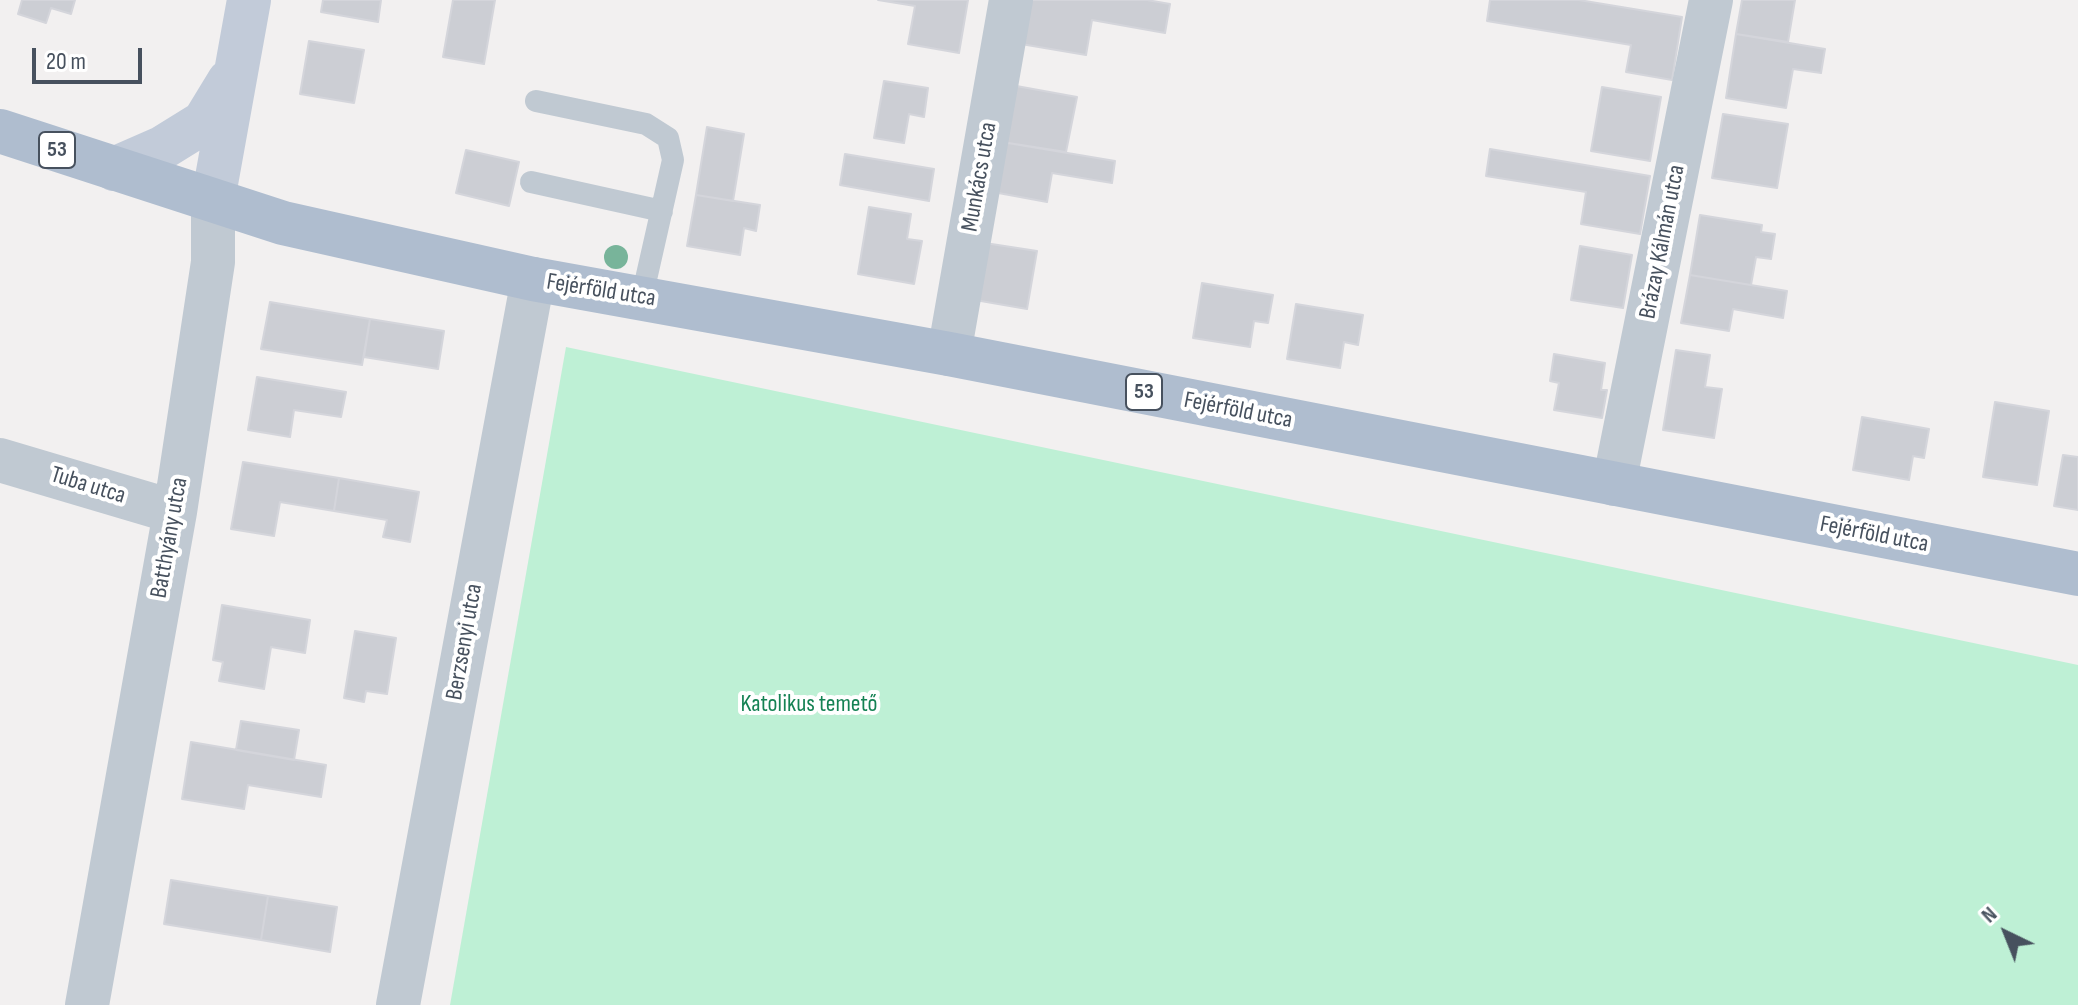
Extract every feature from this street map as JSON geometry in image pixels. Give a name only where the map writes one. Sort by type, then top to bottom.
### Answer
[{"type":"main road","name":"Batthyány utca","points":[[213,200],[249,0]]},
{"type":"main road","name":"Batthyány utca","points":[[114,169],[162,148],[204,122],[237,69]]},
{"type":"main road","name":"53","points":[[0,131],[213,200]]},
{"type":"main road","name":"Fejérföld utca","points":[[213,200],[283,223],[533,279],[949,354],[2078,574]]},
{"type":"street","name":"Munkács utca","points":[[949,354],[1011,0]]},
{"type":"street","name":"Brázay Kálmán utca","points":[[1614,484],[1711,0]]},
{"type":"street","name":"Batthyány utca","points":[[87,1005],[175,512],[213,262],[213,200]]},
{"type":"street","name":"Berzsenyi utca","points":[[398,1005],[533,279]]},
{"type":"street","name":"Tuba utca","points":[[0,460],[175,512]]},
{"type":"lane","points":[[536,101],[646,124],[661,131],[673,153],[642,297]]},
{"type":"lane","points":[[531,182],[662,211]]},
{"type":"green space","name":"Katolikus temető","points":[[566,347],[2078,665],[2078,1005],[450,1005]]},
{"type":"building","points":[[22,0],[75,0],[71,14],[51,8],[46,23],[18,14]]},
{"type":"building","points":[[323,0],[381,0],[378,22],[321,12]]},
{"type":"building","points":[[453,0],[495,0],[484,64],[443,57]]},
{"type":"building","points":[[878,0],[968,0],[959,53],[908,44],[915,6]]},
{"type":"building","points":[[1028,0],[1147,0],[1170,4],[1165,33],[1092,20],[1086,55],[1021,44]]},
{"type":"building","points":[[1490,0],[1579,0],[1682,17],[1672,80],[1626,72],[1631,45],[1487,21]]},
{"type":"building","points":[[1742,0],[1795,0],[1788,42],[1736,34]]},
{"type":"building","points":[[1736,34],[1825,49],[1821,73],[1793,69],[1786,108],[1726,98]]},
{"type":"building","points":[[309,41],[364,50],[354,103],[300,94]]},
{"type":"building","points":[[884,81],[928,88],[924,117],[909,114],[904,143],[874,138]]},
{"type":"building","points":[[1011,85],[1077,97],[1066,152],[1002,142]]},
{"type":"building","points":[[1602,87],[1661,97],[1650,161],[1591,151]]},
{"type":"building","points":[[1723,114],[1788,124],[1777,188],[1712,178]]},
{"type":"building","points":[[707,127],[744,134],[733,201],[696,195]]},
{"type":"building","points":[[1002,142],[1115,161],[1112,183],[1052,173],[1047,202],[993,192]]},
{"type":"building","points":[[1490,149],[1650,176],[1640,234],[1581,224],[1586,192],[1486,176]]},
{"type":"building","points":[[466,150],[519,162],[509,206],[456,193]]},
{"type":"building","points":[[845,154],[934,169],[929,201],[840,185]]},
{"type":"building","points":[[696,195],[760,205],[756,231],[744,228],[740,255],[687,246]]},
{"type":"building","points":[[869,207],[911,214],[907,239],[922,241],[914,284],[858,274]]},
{"type":"building","points":[[1700,215],[1762,225],[1761,232],[1775,234],[1771,259],[1756,257],[1751,285],[1690,275]]},
{"type":"building","points":[[985,243],[1037,251],[1027,309],[975,300]]},
{"type":"building","points":[[1580,246],[1632,255],[1623,308],[1571,300]]},
{"type":"building","points":[[1690,275],[1787,291],[1783,318],[1733,309],[1729,331],[1681,323]]},
{"type":"building","points":[[1202,283],[1273,295],[1268,323],[1254,321],[1250,347],[1193,338]]},
{"type":"building","points":[[270,302],[370,319],[362,365],[261,349]]},
{"type":"building","points":[[1296,304],[1363,315],[1358,345],[1344,342],[1340,368],[1287,359]]},
{"type":"building","points":[[370,319],[444,331],[438,369],[364,357]]},
{"type":"building","points":[[1676,350],[1710,355],[1705,387],[1722,389],[1714,438],[1663,430]]},
{"type":"building","points":[[1554,354],[1605,363],[1601,390],[1607,390],[1602,418],[1554,410],[1559,383],[1550,381]]},
{"type":"building","points":[[257,377],[346,392],[341,417],[294,410],[290,437],[248,430]]},
{"type":"building","points":[[1995,402],[2049,411],[2037,485],[1983,477]]},
{"type":"building","points":[[1862,417],[1929,429],[1924,458],[1913,456],[1909,480],[1853,470]]},
{"type":"building","points":[[2063,455],[2078,457],[2078,510],[2054,506]]},
{"type":"building","points":[[243,462],[339,478],[334,511],[280,502],[274,536],[231,529]]},
{"type":"building","points":[[339,478],[419,492],[410,542],[383,537],[387,520],[334,511]]},
{"type":"building","points":[[222,605],[310,620],[305,653],[271,647],[264,689],[219,681],[223,662],[213,660]]},
{"type":"building","points":[[355,631],[396,638],[387,694],[366,691],[364,702],[344,698]]},
{"type":"building","points":[[241,721],[299,730],[294,760],[236,750]]},
{"type":"building","points":[[191,742],[326,765],[321,797],[248,785],[244,809],[182,799]]},
{"type":"building","points":[[171,880],[268,896],[261,940],[164,924]]},
{"type":"building","points":[[268,896],[337,907],[330,952],[261,940]]}]
